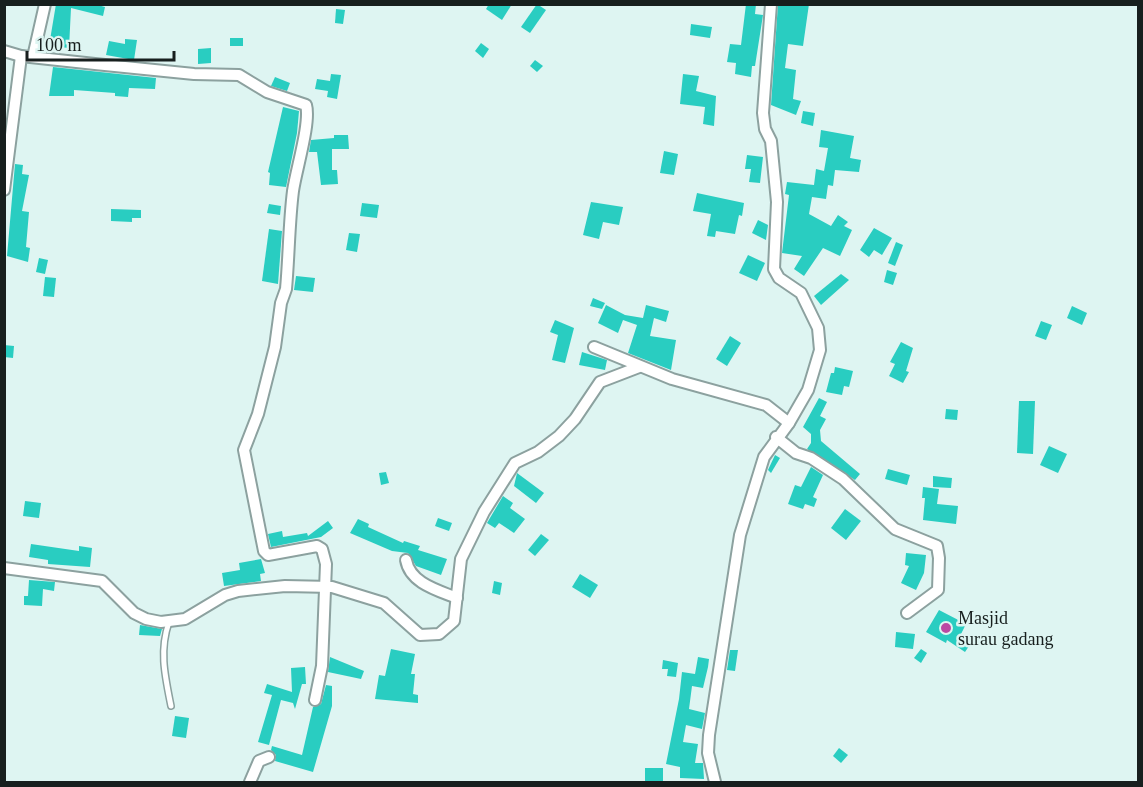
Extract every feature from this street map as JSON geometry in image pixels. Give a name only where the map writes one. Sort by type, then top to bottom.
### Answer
[{"type":"street","points":[[33,57],[45,4]]},
{"type":"street","points":[[715,783],[708,753],[709,735],[731,602],[737,546],[764,457],[776,437],[789,423],[814,375],[820,339],[818,328],[801,293],[779,278],[773,266],[777,202],[771,141],[765,129],[763,112],[771,4]]},
{"type":"street","points":[[4,51],[21,56],[194,74],[239,75],[267,92],[306,105],[307,129],[302,138],[293,192],[286,289],[281,303],[275,347],[258,414],[244,450],[264,551],[268,555],[317,546],[322,549],[326,564],[321,666],[315,700]]},
{"type":"street","points":[[4,189],[21,56]]},
{"type":"street","points":[[594,347],[639,367],[766,405],[789,423]]},
{"type":"street","points":[[4,568],[102,581],[134,613],[146,619],[169,622],[184,619],[225,595],[238,591],[258,587],[324,586],[377,599],[391,608],[413,632],[425,636],[439,634],[450,626],[456,616],[458,576],[464,552],[484,512],[515,463],[538,452],[559,436],[580,412],[600,382],[639,367]]},
{"type":"street","points":[[776,437],[796,453],[811,458],[843,478],[900,532],[932,542],[939,552],[937,592],[907,613]]},
{"type":"street","points":[[406,560],[410,573],[426,586],[457,598]]},
{"type":"street","points":[[250,783],[259,761],[269,757]]},
{"type":"lane","points":[[169,622],[163,641],[163,669],[171,706]]},
{"type":"building","points":[[56,4],[94,4],[105,7],[103,16],[71,8],[69,48],[49,46]]},
{"type":"building","points":[[489,4],[512,4],[502,20],[486,9]]},
{"type":"building","points":[[537,4],[546,10],[530,33],[521,27]]},
{"type":"building","points":[[746,4],[756,4],[755,14],[763,15],[755,66],[752,66],[751,77],[735,74],[736,63],[727,62],[730,44],[741,45]]},
{"type":"building","points":[[778,4],[809,4],[803,46],[788,44],[785,68],[796,70],[793,99],[801,101],[796,115],[771,105]]},
{"type":"building","points":[[336,9],[345,10],[343,24],[335,23]]},
{"type":"building","points":[[691,24],[712,27],[710,38],[690,35]]},
{"type":"building","points":[[230,38],[243,38],[243,46],[230,46]]},
{"type":"building","points":[[125,39],[137,40],[134,60],[106,55],[109,41],[125,44]]},
{"type":"building","points":[[481,43],[489,49],[483,58],[475,51]]},
{"type":"building","points":[[211,48],[211,63],[198,64],[198,49]]},
{"type":"building","points":[[535,60],[543,66],[537,72],[530,66]]},
{"type":"building","points":[[53,67],[156,78],[155,89],[129,88],[128,97],[115,96],[115,93],[74,90],[74,96],[49,96]]},
{"type":"building","points":[[331,74],[341,75],[337,99],[327,97],[328,91],[315,89],[317,79],[330,81]]},
{"type":"building","points":[[683,74],[699,76],[696,91],[716,96],[714,126],[703,124],[705,107],[680,104]]},
{"type":"building","points":[[275,77],[290,83],[287,91],[271,86]]},
{"type":"building","points":[[283,107],[299,111],[286,187],[269,185],[270,173],[268,172]]},
{"type":"building","points":[[803,111],[815,113],[813,126],[801,123]]},
{"type":"building","points":[[821,130],[854,136],[850,158],[861,160],[859,172],[835,170],[833,186],[828,185],[826,199],[812,197],[809,214],[831,226],[838,215],[848,222],[844,226],[852,230],[840,256],[823,248],[804,276],[794,269],[802,256],[782,253],[789,195],[785,194],[787,182],[814,185],[816,169],[824,171],[828,148],[819,147]]},
{"type":"building","points":[[334,135],[348,135],[349,149],[332,149],[332,170],[337,170],[338,184],[321,185],[317,152],[309,152],[311,140],[334,138]]},
{"type":"building","points":[[664,151],[678,154],[674,175],[660,173]]},
{"type":"building","points":[[747,155],[763,157],[760,183],[749,182],[751,169],[745,169]]},
{"type":"building","points":[[15,164],[23,165],[22,174],[29,175],[22,211],[29,212],[26,247],[30,248],[28,262],[7,256]]},
{"type":"building","points":[[697,193],[744,203],[735,234],[716,231],[715,237],[707,236],[711,214],[693,211]]},
{"type":"building","points":[[591,202],[623,207],[619,225],[603,222],[599,239],[583,235]]},
{"type":"building","points":[[362,203],[379,205],[377,218],[360,216]]},
{"type":"building","points":[[269,204],[281,206],[280,215],[267,213]]},
{"type":"building","points":[[111,209],[141,210],[141,218],[132,218],[132,222],[111,221]]},
{"type":"building","points":[[758,220],[768,225],[766,240],[752,233]]},
{"type":"building","points":[[874,228],[892,238],[882,255],[874,250],[869,257],[860,250]]},
{"type":"building","points":[[269,229],[282,231],[278,284],[262,281]]},
{"type":"building","points":[[349,233],[360,234],[357,252],[346,250]]},
{"type":"building","points":[[896,242],[903,245],[895,266],[888,263]]},
{"type":"building","points":[[748,255],[765,263],[757,281],[739,273]]},
{"type":"building","points":[[39,258],[48,260],[45,274],[36,272]]},
{"type":"building","points":[[887,270],[897,273],[893,285],[884,282]]},
{"type":"building","points":[[841,274],[849,280],[821,305],[814,296]]},
{"type":"building","points":[[296,276],[315,278],[313,292],[294,290]]},
{"type":"building","points":[[45,277],[56,278],[54,297],[43,296]]},
{"type":"building","points":[[593,298],[605,303],[602,309],[590,306]]},
{"type":"building","points":[[606,305],[625,315],[643,318],[646,305],[669,311],[666,322],[654,318],[650,336],[676,340],[671,370],[628,353],[637,325],[623,320],[618,333],[598,323]]},
{"type":"building","points":[[1072,306],[1087,313],[1082,325],[1067,318]]},
{"type":"building","points":[[555,320],[574,328],[565,363],[552,360],[558,335],[550,332]]},
{"type":"building","points":[[1041,321],[1052,325],[1046,340],[1035,336]]},
{"type":"building","points":[[730,336],[741,343],[727,366],[716,359]]},
{"type":"building","points":[[901,342],[913,348],[906,371],[909,372],[903,383],[889,376],[895,364],[890,362]]},
{"type":"building","points":[[4,345],[14,346],[13,358],[4,357]]},
{"type":"building","points":[[582,352],[607,360],[605,370],[579,365]]},
{"type":"building","points":[[835,367],[853,371],[849,387],[844,386],[842,395],[826,392]]},
{"type":"building","points":[[819,398],[827,402],[820,416],[826,419],[820,430],[821,441],[860,474],[855,480],[807,449],[811,443],[811,434],[803,427]]},
{"type":"building","points":[[1019,401],[1035,401],[1033,454],[1017,453]]},
{"type":"building","points":[[946,409],[958,410],[957,420],[945,419]]},
{"type":"building","points":[[1049,446],[1067,454],[1058,473],[1040,465]]},
{"type":"building","points":[[775,455],[780,458],[771,473],[768,470]]},
{"type":"building","points":[[811,467],[823,475],[813,497],[817,499],[814,507],[805,504],[803,509],[788,504],[795,485],[801,487]]},
{"type":"building","points":[[888,469],[910,475],[907,485],[885,479]]},
{"type":"building","points":[[386,472],[389,483],[381,485],[379,473]]},
{"type":"building","points":[[517,473],[544,493],[536,503],[514,486]]},
{"type":"building","points":[[933,476],[952,478],[951,488],[933,487]]},
{"type":"building","points":[[923,487],[939,489],[937,504],[958,506],[956,524],[923,520],[925,498],[922,498]]},
{"type":"building","points":[[503,496],[513,503],[510,508],[525,519],[514,533],[499,523],[495,528],[487,523]]},
{"type":"building","points":[[25,501],[41,503],[39,518],[23,516]]},
{"type":"building","points":[[845,509],[861,521],[846,540],[831,528]]},
{"type":"building","points":[[438,518],[452,523],[449,531],[435,526]]},
{"type":"building","points":[[358,519],[369,524],[368,527],[403,543],[404,541],[420,546],[418,550],[447,559],[441,575],[416,566],[408,553],[392,551],[350,533]]},
{"type":"building","points":[[328,521],[333,528],[321,537],[271,547],[268,534],[282,531],[283,537],[307,533],[308,536]]},
{"type":"building","points":[[541,534],[549,540],[535,556],[528,550]]},
{"type":"building","points":[[31,544],[79,551],[79,546],[92,548],[90,567],[48,564],[48,560],[29,557]]},
{"type":"building","points":[[906,553],[926,555],[924,573],[916,590],[901,583],[909,566],[905,565]]},
{"type":"building","points":[[261,559],[265,573],[260,574],[261,581],[224,586],[222,573],[240,570],[239,563]]},
{"type":"building","points":[[580,574],[598,585],[590,598],[572,587]]},
{"type":"building","points":[[29,580],[55,582],[54,591],[43,589],[42,606],[24,605],[24,596],[28,596]]},
{"type":"building","points":[[494,581],[502,583],[500,595],[492,593]]},
{"type":"building","name":"Masjid surau gadang","points":[[939,610],[966,624],[960,636],[971,643],[965,652],[947,640],[946,643],[926,632]]},
{"type":"building","points":[[140,625],[162,629],[160,636],[139,635]]},
{"type":"building","points":[[896,632],[915,634],[913,649],[895,647]]},
{"type":"building","points":[[391,649],[415,654],[411,674],[415,674],[413,694],[418,695],[418,703],[375,699],[379,675],[385,676]]},
{"type":"building","points":[[921,649],[927,653],[921,663],[914,658]]},
{"type":"building","points":[[730,650],[738,650],[735,671],[727,670]]},
{"type":"building","points":[[330,657],[364,671],[361,679],[328,672]]},
{"type":"building","points":[[698,657],[709,659],[708,667],[703,688],[692,686],[689,709],[705,713],[702,729],[686,725],[683,742],[698,744],[695,763],[703,763],[704,779],[680,778],[680,767],[666,764],[682,672],[695,674]]},
{"type":"building","points":[[663,660],[678,663],[676,677],[667,676],[668,669],[662,669]]},
{"type":"building","points":[[305,667],[306,684],[302,684],[295,709],[293,703],[281,700],[269,745],[258,742],[272,695],[264,693],[267,684],[292,692],[291,668]]},
{"type":"building","points":[[326,685],[332,686],[332,706],[313,772],[275,761],[276,755],[271,750],[272,746],[302,755],[313,707],[321,704]]},
{"type":"building","points":[[175,716],[189,718],[186,738],[172,736]]},
{"type":"building","points":[[839,748],[848,755],[841,763],[833,756]]},
{"type":"building","points":[[645,768],[663,768],[663,783],[645,783]]},
{"type":"place","name":"Masjid surau gadang","points":[[946,628]]}]
